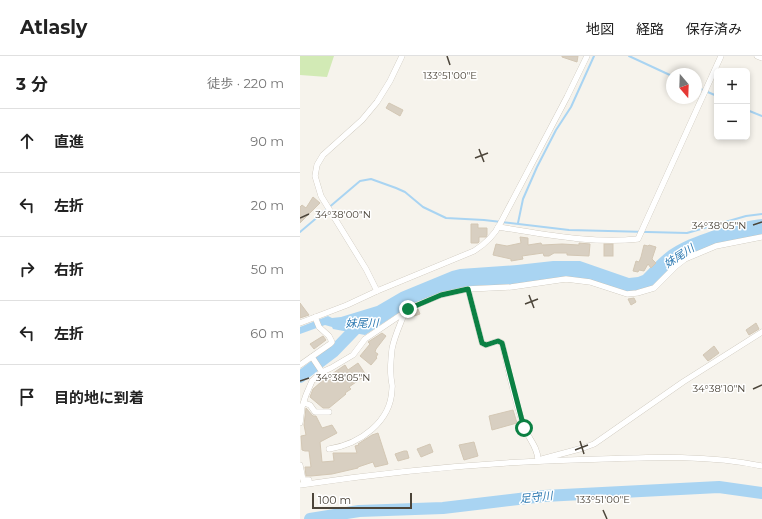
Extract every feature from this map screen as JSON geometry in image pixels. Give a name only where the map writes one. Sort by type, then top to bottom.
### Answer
[{"type":"street","points":[[377,291],[366,269],[321,196],[315,176],[317,165],[323,155],[362,120],[377,102],[390,81],[402,56]]},
{"type":"street","points":[[300,322],[317,322],[347,305],[377,291],[474,251],[491,238],[567,97],[587,56]]},
{"type":"street","points":[[500,223],[561,236],[618,242],[638,239],[721,56]]},
{"type":"street","points":[[757,56],[762,58]]},
{"type":"street","points":[[300,423],[304,403],[312,381],[321,371],[347,359],[365,339],[408,309],[441,295],[468,289],[566,280],[590,282],[627,294],[637,293],[654,288],[685,259],[716,246],[762,237]]},
{"type":"street","points":[[468,289],[482,343],[486,345],[498,341],[502,343],[524,428],[532,440],[538,455],[538,460]]},
{"type":"street","points":[[329,449],[348,445],[359,439],[369,432],[382,419],[388,410],[392,388],[392,348],[402,317],[408,309]]},
{"type":"street","points":[[300,365],[312,358],[332,342],[330,336],[317,322]]},
{"type":"street","points":[[538,460],[594,444],[683,382],[762,332]]},
{"type":"street","points":[[312,358],[321,371]]},
{"type":"street","points":[[304,403],[310,406],[315,412],[329,412]]},
{"type":"street","points":[[300,485],[423,469],[538,460],[690,458],[762,466]]},
{"type":"street","points":[[300,465],[303,480],[327,481]]},
{"type":"green space","points":[[300,56],[334,56],[327,77],[300,75]]},
{"type":"water","name":"妹尾川","points":[[762,219],[762,235],[684,258],[656,284],[642,291],[626,292],[580,278],[510,285],[470,286],[406,308],[365,335],[333,329],[332,327],[325,325],[300,334],[300,327],[328,316],[332,318],[341,317],[377,306],[401,292],[460,269],[553,261],[580,261],[629,278],[638,277],[643,275],[667,252],[684,242],[706,233],[753,220]]},
{"type":"building","points":[[578,56],[577,62],[562,57]]},
{"type":"building","points":[[389,103],[403,110],[400,116],[386,108]]},
{"type":"building","points":[[313,197],[320,203],[300,223],[300,207],[302,205],[306,208]]},
{"type":"building","points":[[471,224],[478,224],[478,228],[487,228],[486,237],[479,237],[478,243],[471,243]]},
{"type":"building","points":[[520,237],[528,238],[528,245],[541,243],[542,245],[579,245],[579,243],[590,244],[589,256],[554,253],[549,256],[544,256],[543,253],[522,256],[523,259],[511,261],[511,259],[493,255],[496,244],[507,246],[521,243]]},
{"type":"building","points":[[604,244],[613,244],[613,256],[604,256]]},
{"type":"building","points":[[644,245],[656,247],[652,259],[656,263],[651,268],[648,264],[644,271],[633,271],[636,261],[639,262]]},
{"type":"building","points":[[634,298],[636,302],[631,305],[628,299]]},
{"type":"building","points":[[300,303],[309,315],[300,318]]},
{"type":"building","points":[[418,309],[420,314],[414,316],[413,312]]},
{"type":"building","points":[[756,323],[759,329],[749,335],[746,330]]},
{"type":"building","points":[[382,333],[386,336],[376,349],[375,352],[378,354],[376,357],[377,358],[371,365],[360,356],[370,344],[368,342]]},
{"type":"building","points":[[323,336],[326,340],[314,349],[310,344]]},
{"type":"building","points":[[714,346],[719,353],[708,361],[703,355]]},
{"type":"building","points":[[358,363],[366,375],[349,387],[351,389],[329,408],[323,408],[310,397],[313,389],[321,382],[319,380],[324,376],[326,378],[345,365],[348,370]]},
{"type":"building","points":[[306,408],[313,416],[316,416],[322,428],[332,425],[337,433],[320,442],[322,462],[334,461],[333,453],[357,453],[355,446],[359,445],[358,444],[372,435],[378,433],[388,464],[375,467],[373,462],[358,468],[332,474],[306,476],[305,467],[311,467],[309,451],[302,450],[301,436],[306,435],[304,425]]},
{"type":"building","points":[[513,410],[517,423],[492,430],[489,416]]},
{"type":"building","points":[[474,442],[478,456],[464,460],[459,445]]},
{"type":"building","points":[[430,444],[433,452],[421,457],[417,449]]},
{"type":"building","points":[[407,451],[409,458],[398,461],[395,454]]},
{"type":"waterway","points":[[518,223],[523,199],[537,167],[556,130],[571,107],[594,56]]},
{"type":"waterway","points":[[629,56],[666,73]]},
{"type":"waterway","points":[[702,90],[714,95]]},
{"type":"waterway","points":[[750,111],[762,116]]},
{"type":"waterway","points":[[300,232],[360,181],[371,179],[405,192],[423,207],[446,218],[484,220],[569,230],[687,233],[746,216],[762,214]]},
{"type":"waterway","points":[[300,377],[333,352],[363,321]]},
{"type":"waterway","name":"足守川","points":[[310,519],[359,511],[443,508],[544,496],[719,487],[762,493]]},
{"type":"route","points":[[408,309],[441,295],[468,289],[482,343],[486,345],[498,341],[502,343],[524,428]]}]
